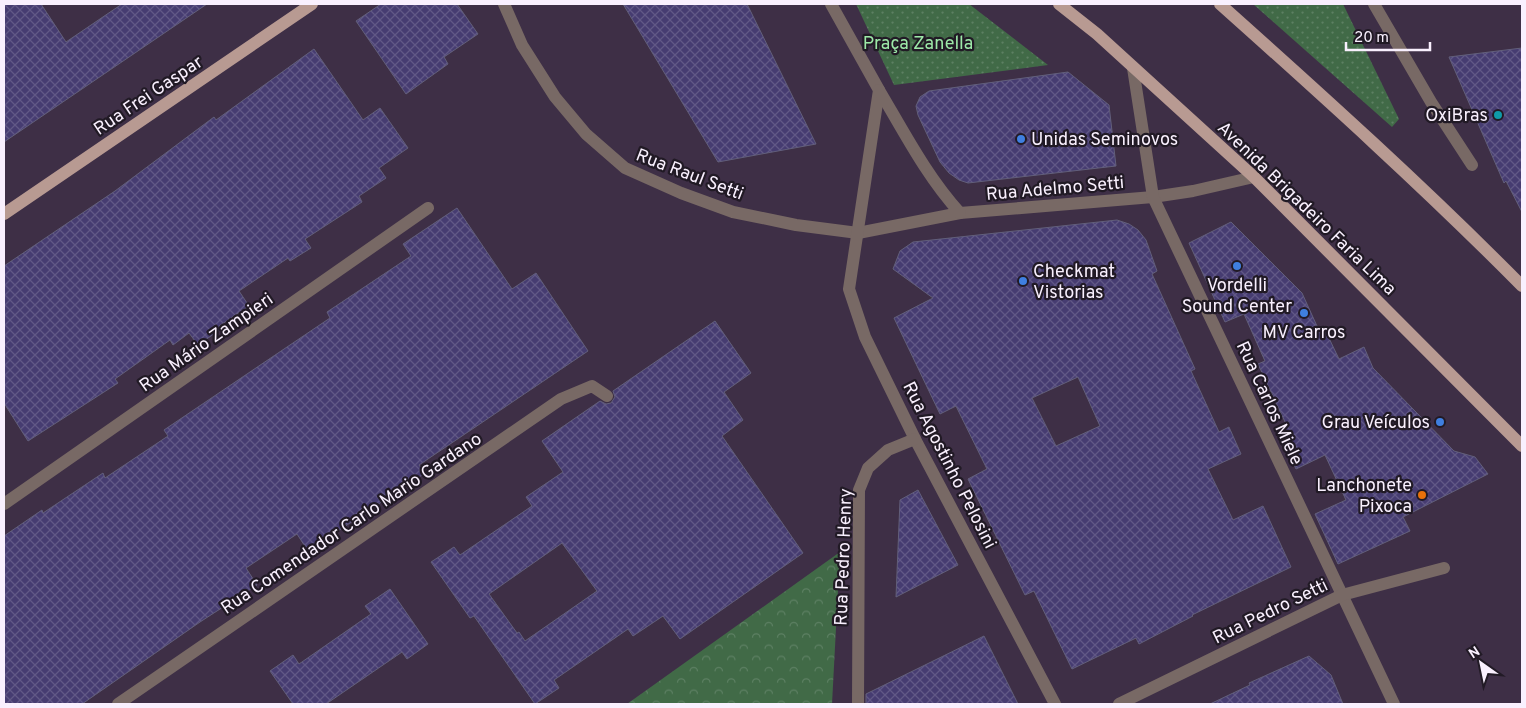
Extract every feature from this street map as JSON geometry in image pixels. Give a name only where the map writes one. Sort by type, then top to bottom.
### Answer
[{"type":"main road","name":"Rua Frei Gaspar","points":[[4,214],[312,4]]},
{"type":"main road","name":"Avenida Brigadeiro Faria Lima","points":[[1059,4],[1097,34],[1254,177],[1522,446]]},
{"type":"main road","points":[[1220,4],[1355,124],[1451,214],[1522,286]]},
{"type":"street","name":"Rua Raul Setti","points":[[504,4],[522,46],[556,97],[586,134],[624,168],[681,193],[733,212],[796,224],[858,232]]},
{"type":"street","points":[[831,4],[921,161],[944,195],[960,213]]},
{"type":"street","points":[[1374,4],[1431,102],[1472,165]]},
{"type":"street","name":"Rua Carlos Miele","points":[[1133,68],[1153,197],[1394,704]]},
{"type":"street","name":"Rua Agostinho Pelosini","points":[[879,90],[849,289],[864,337],[1055,704]]},
{"type":"street","name":"Rua Adelmo Setti","points":[[858,232],[960,213],[1153,197],[1193,191],[1254,177]]},
{"type":"street","name":"Rua Mário Zampieri","points":[[4,504],[428,208]]},
{"type":"street","name":"Rua Comendador Carlo Mario Gardano","points":[[118,704],[561,400],[592,386],[607,396]]},
{"type":"street","name":"Rua Pedro Henry","points":[[858,704],[859,490],[868,468],[888,450],[916,440]]},
{"type":"street","name":"Rua Pedro Setti","points":[[1119,704],[1342,595],[1444,568]]},
{"type":"green space","name":"Praça Zanella","points":[[856,4],[969,4],[1048,65],[894,85]]},
{"type":"green space","points":[[1253,4],[1343,4],[1399,119],[1392,127]]},
{"type":"green space","points":[[840,552],[832,704],[627,704]]},
{"type":"building","points":[[4,4],[41,4],[66,42],[122,4],[207,4],[4,142]]},
{"type":"building","points":[[381,4],[457,4],[478,34],[444,57],[448,64],[406,94],[356,21]]},
{"type":"building","points":[[623,4],[747,4],[816,144],[718,162]]},
{"type":"building","name":"OxiBras","points":[[1522,48],[1522,212],[1506,181],[1504,183],[1449,57]]},
{"type":"building","points":[[314,49],[363,120],[380,108],[408,148],[379,168],[386,178],[359,196],[362,202],[305,239],[311,248],[290,261],[288,258],[239,291],[249,306],[219,326],[221,329],[198,345],[189,333],[173,345],[170,340],[115,379],[118,383],[28,441],[4,403],[4,266],[115,191],[214,117],[216,120]]},
{"type":"building","name":"Unidas Seminovos","points":[[1068,72],[1109,105],[1116,166],[968,183],[959,180],[949,173],[940,162],[918,115],[916,106],[920,97],[929,91]]},
{"type":"building","points":[[457,208],[512,289],[536,273],[588,351],[419,465],[425,473],[308,551],[297,534],[246,568],[257,585],[82,704],[4,704],[4,536],[42,510],[43,513],[103,473],[105,478],[168,436],[164,430],[330,318],[327,312],[411,256],[403,244]]},
{"type":"building","points":[[1117,220],[1129,224],[1138,230],[1146,240],[1157,271],[1152,274],[1195,369],[1191,371],[1219,432],[1229,427],[1241,454],[1208,469],[1233,520],[1263,506],[1291,567],[1192,615],[1139,644],[1136,638],[1072,669],[1034,591],[1025,595],[968,479],[987,469],[956,406],[940,414],[894,318],[933,298],[893,269],[900,251],[913,242]],"holes":[[[1078,377],[1100,426],[1056,446],[1032,398]]]},
{"type":"building","points":[[1231,222],[1302,293],[1321,335],[1326,332],[1339,359],[1364,347],[1373,368],[1454,451],[1475,457],[1488,474],[1403,517],[1410,531],[1338,564],[1315,514],[1346,500],[1325,455],[1296,469],[1277,428],[1286,424],[1258,364],[1265,361],[1244,314],[1225,322],[1189,243]]},
{"type":"building","points":[[715,321],[751,373],[724,392],[743,420],[722,436],[803,553],[680,639],[663,616],[633,636],[628,629],[554,680],[559,688],[535,704],[474,616],[470,618],[431,562],[454,547],[460,555],[532,506],[526,497],[563,472],[542,441],[600,401],[606,404],[611,403],[615,397],[613,391]],"holes":[[[562,543],[597,591],[525,641],[489,594]]]},
{"type":"building","points":[[918,490],[958,565],[896,597],[900,500]]},
{"type":"building","points":[[390,589],[428,644],[407,659],[402,652],[326,704],[293,704],[270,671],[293,655],[299,664],[371,614],[365,606]]},
{"type":"building","points":[[984,636],[1018,704],[866,704],[866,694]]},
{"type":"building","points":[[1309,656],[1331,675],[1343,704],[1210,704],[1250,685],[1249,683]]},
{"type":"place","name":"OxiBras","points":[[1498,115]]},
{"type":"place","name":"Unidas Seminovos","points":[[1021,139]]},
{"type":"place","name":"Vordelli Sound Center","points":[[1237,266]]},
{"type":"place","name":"Checkmat Vistorias","points":[[1023,281]]},
{"type":"place","name":"MV Carros","points":[[1304,313]]},
{"type":"place","name":"Grau Veículos","points":[[1440,422]]},
{"type":"place","name":"Lanchonete Pixoca","points":[[1422,495]]}]
